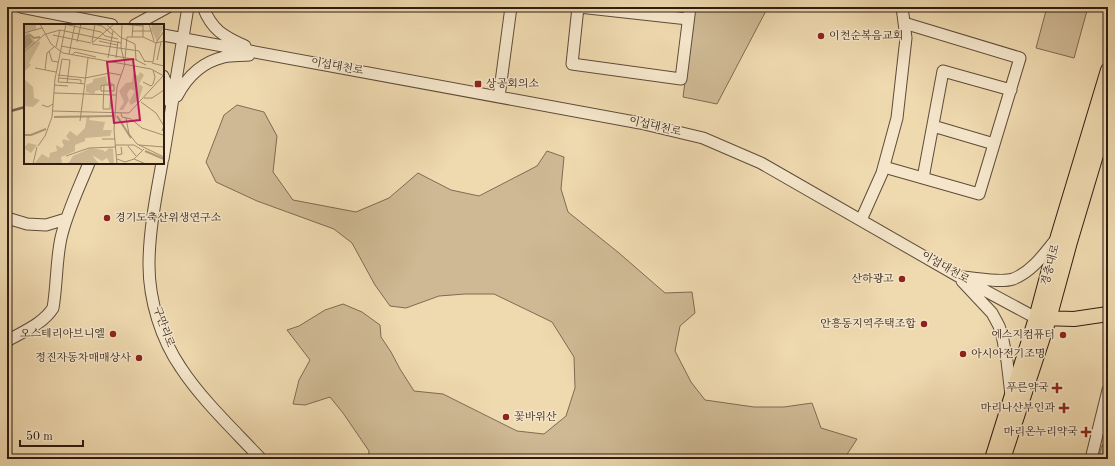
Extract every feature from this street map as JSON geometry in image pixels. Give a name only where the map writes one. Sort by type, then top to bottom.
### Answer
[{"type":"main road","name":"경충대로","points":[[1003,459],[1043,318],[1058,236],[1108,70]]},
{"type":"main road","name":"경충대로","points":[[992,459],[1011,398],[1043,318],[1070,242],[1108,115]]},
{"type":"main road","name":"이섭대천로","points":[[1043,318],[1074,319],[1105,317]]},
{"type":"street","points":[[21,7],[107,24]]},
{"type":"street","points":[[137,24],[168,7]]},
{"type":"street","points":[[164,146],[165,134],[172,108],[184,39],[188,7]]},
{"type":"street","points":[[203,7],[206,16],[215,28],[226,38],[266,54]]},
{"type":"street","points":[[499,97],[511,7]]},
{"type":"street","points":[[688,19],[634,10],[578,7],[572,64],[681,79],[690,7]]},
{"type":"street","points":[[861,220],[884,167],[897,118],[906,38],[902,7]]},
{"type":"street","points":[[884,167],[979,194],[1020,58],[904,23]]},
{"type":"street","name":"이섭대천로","points":[[164,35],[640,122],[703,138],[761,163],[958,276],[1043,318]]},
{"type":"street","points":[[172,108],[183,85],[195,71],[206,64],[224,57],[266,54]]},
{"type":"street","points":[[923,178],[943,70],[1011,90]]},
{"type":"street","points":[[164,78],[172,108]]},
{"type":"street","points":[[933,126],[994,144]]},
{"type":"street","points":[[7,341],[42,320],[53,308],[57,260],[66,219],[89,164]]},
{"type":"street","name":"구만리로","points":[[162,164],[151,235],[149,265],[151,292],[158,319],[174,357],[184,373],[261,459]]},
{"type":"street","points":[[7,218],[27,224],[46,225],[66,219]]},
{"type":"street","points":[[958,276],[1002,280],[1013,279],[1026,272],[1058,236]]},
{"type":"street","points":[[958,276],[992,313],[1000,326],[1007,361],[1011,398]]},
{"type":"street","points":[[1092,459],[1108,390]]},
{"type":"shaded area","points":[[695,7],[768,7],[717,104],[683,97]]},
{"type":"shaded area","points":[[1047,7],[1088,7],[1074,58],[1036,48]]},
{"type":"shaded area","points":[[237,105],[264,112],[277,136],[273,172],[293,200],[356,212],[389,198],[418,173],[451,190],[479,196],[537,166],[547,151],[564,157],[561,189],[568,212],[619,253],[665,293],[692,292],[695,313],[680,326],[675,351],[691,382],[705,400],[754,407],[784,407],[812,403],[821,428],[857,439],[844,459],[368,459],[369,451],[330,397],[305,405],[293,404],[299,380],[310,360],[287,330],[299,326],[325,310],[343,304],[362,312],[380,325],[381,337],[414,391],[443,394],[517,431],[544,434],[566,416],[575,388],[574,357],[552,322],[494,294],[439,296],[406,308],[390,306],[375,285],[352,243],[334,229],[257,201],[216,182],[206,162],[224,115]]},
{"type":"shaded area","points":[[1102,445],[1108,446],[1108,459],[1098,459]]},
{"type":"waterway","points":[[7,112],[24,107]]},
{"type":"place","name":"이천순복음교회","points":[[821,36]]},
{"type":"place","name":"상공회의소","points":[[478,84]]},
{"type":"place","name":"경기도축산위생연구소","points":[[107,218]]},
{"type":"place","name":"산하광고","points":[[902,279]]},
{"type":"place","name":"안흥동지역주택조합","points":[[924,324]]},
{"type":"place","name":"오스테리아브니엘","points":[[113,334]]},
{"type":"place","name":"에스지컴퓨터","points":[[1063,335]]},
{"type":"place","name":"아시아전기조명","points":[[963,354]]},
{"type":"place","name":"정진자동차매매상사","points":[[139,358]]},
{"type":"place","name":"푸른약국","points":[[1057,388]]},
{"type":"place","name":"마리나산부인과","points":[[1064,408]]},
{"type":"place","name":"꽃바위산","points":[[506,417]]},
{"type":"place","name":"마리온누리약국","points":[[1086,432]]}]
